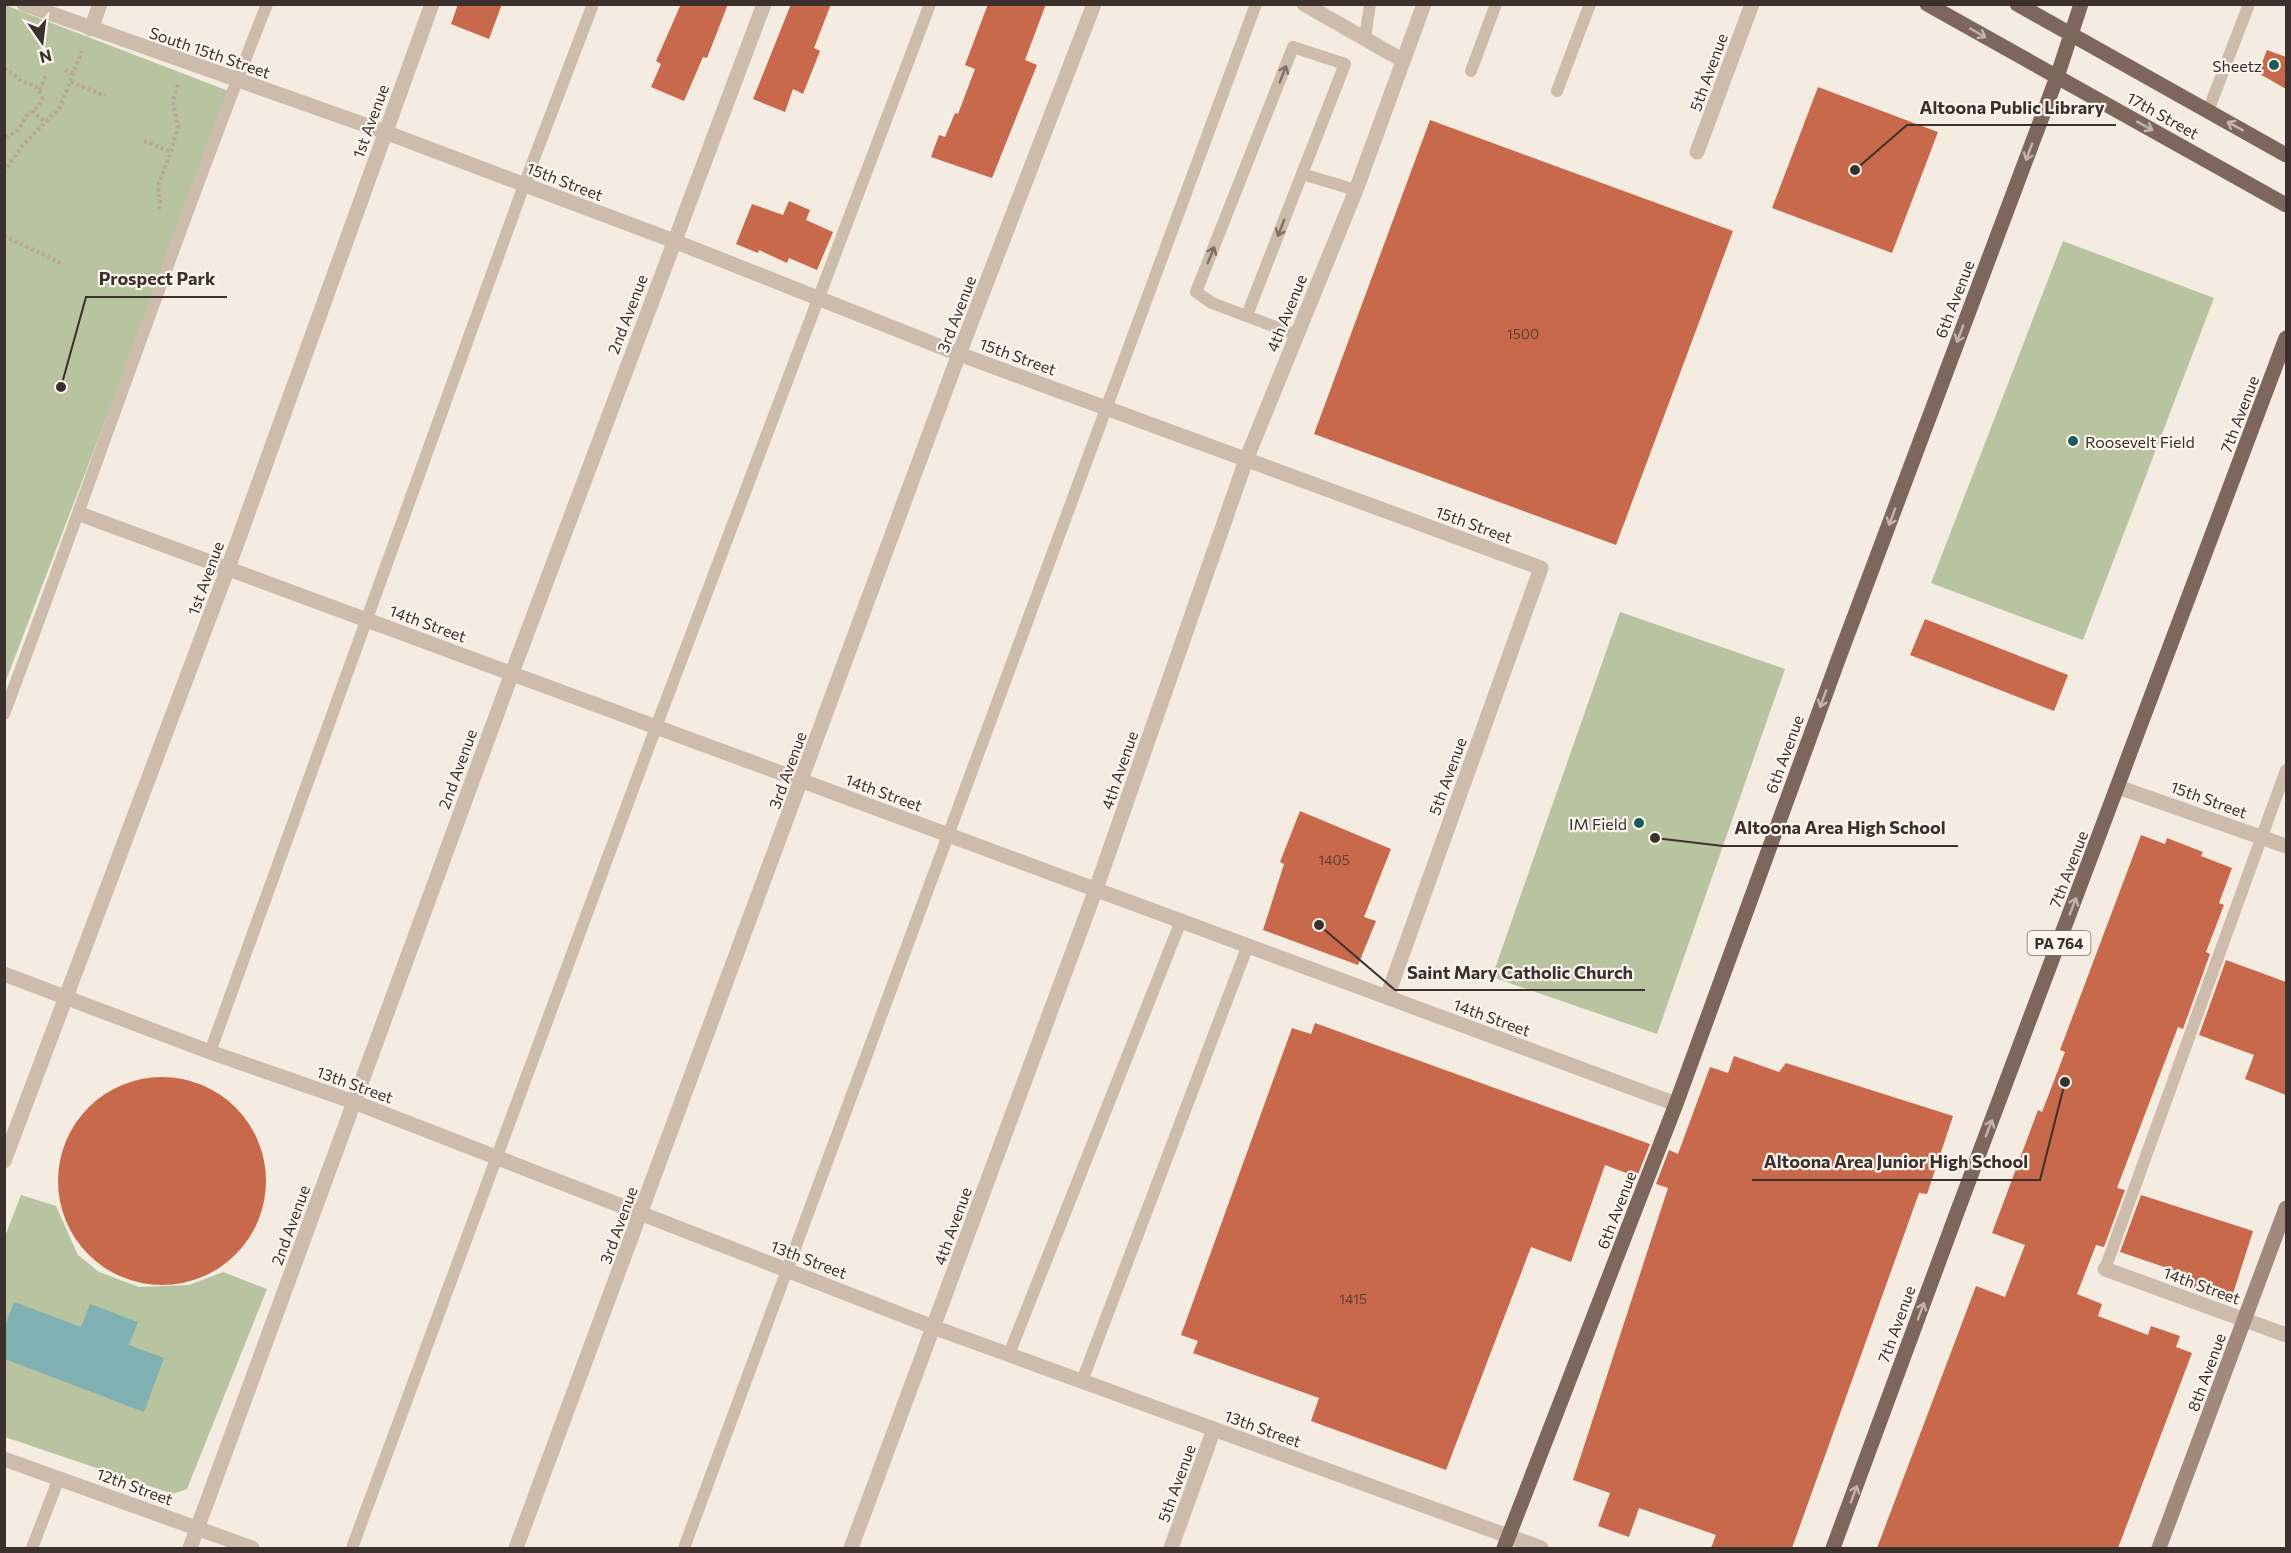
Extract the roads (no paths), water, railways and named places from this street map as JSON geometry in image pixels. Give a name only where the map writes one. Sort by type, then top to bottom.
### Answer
[{"type":"main road","name":"17th Street","points":[[1927,4],[2286,205]]},
{"type":"main road","name":"17th Street","points":[[2017,4],[2286,155]]},
{"type":"main road","name":"6th Avenue","points":[[1506,1543],[1676,1104],[1838,660],[2057,77],[2081,4]]},
{"type":"main road","name":"7th Avenue","points":[[1833,1548],[2286,338]]},
{"type":"street","name":"South 15th Street","points":[[24,4],[385,132]]},
{"type":"street","points":[[91,29],[100,4]]},
{"type":"street","name":"1st Avenue","points":[[4,1161],[228,568],[432,4]]},
{"type":"street","name":"2nd Avenue","points":[[190,1548],[512,673],[764,4]]},
{"type":"street","name":"3rd Avenue","points":[[516,1548],[959,354],[1094,4]]},
{"type":"street","points":[[1304,4],[1402,60]]},
{"type":"street","name":"4th Avenue","points":[[851,1548],[1096,889],[1245,459],[1356,190],[1424,4]]},
{"type":"street","name":"5th Avenue","points":[[1697,152],[1752,4]]},
{"type":"street","name":"15th Street","points":[[385,132],[674,241],[959,354],[1541,568]]},
{"type":"street","name":"14th Street","points":[[80,514],[1676,1104]]},
{"type":"street","name":"5th Avenue","points":[[1387,997],[1541,568]]},
{"type":"street","name":"15th Street","points":[[2118,787],[2286,846]]},
{"type":"street","name":"13th Street","points":[[4,974],[210,1052],[354,1102],[933,1327],[1214,1430],[1506,1543],[1541,1548]]},
{"type":"street","name":"8th Avenue","points":[[2159,1548],[2286,1208]]},
{"type":"street","name":"14th Street","points":[[2105,1269],[2286,1335]]},
{"type":"street","name":"5th Avenue","points":[[1172,1548],[1214,1430]]},
{"type":"street","name":"12th Street","points":[[4,1459],[252,1548]]},
{"type":"lane","points":[[4,714],[267,4]]},
{"type":"lane","points":[[210,1052],[524,184],[593,4]]},
{"type":"lane","points":[[351,1548],[930,4]]},
{"type":"lane","points":[[684,1548],[1256,4]]},
{"type":"lane","points":[[1365,39],[1370,4]]},
{"type":"lane","points":[[1471,71],[1496,4]]},
{"type":"lane","points":[[1557,91],[1590,4]]},
{"type":"lane","points":[[2208,111],[2249,4]]},
{"type":"lane","points":[[1247,315],[1345,64],[1293,47],[1196,292],[1212,303],[1297,335]]},
{"type":"lane","points":[[1302,174],[1356,190]]},
{"type":"lane","points":[[2105,1269],[2286,770]]},
{"type":"lane","points":[[1008,1354],[1181,921]]},
{"type":"lane","points":[[1082,1381],[1248,945]]},
{"type":"lane","points":[[32,1548],[59,1478]]},
{"type":"water","points":[[14,1302],[81,1327],[90,1304],[138,1322],[129,1345],[164,1358],[144,1412],[5,1359],[5,1326]]},
{"type":"place","name":"Sheetz","points":[[2274,65]]},
{"type":"place","name":"Altoona Public Library","points":[[1855,170]]},
{"type":"place","name":"Prospect Park","points":[[61,387]]},
{"type":"place","name":"Roosevelt Field","points":[[2073,441]]},
{"type":"place","name":"IM Field","points":[[1639,823]]},
{"type":"place","name":"Altoona Area High School","points":[[1655,838]]},
{"type":"place","name":"Saint Mary Catholic Church","points":[[1319,925]]},
{"type":"place","name":"Altoona Area Junior High School","points":[[2065,1082]]}]
